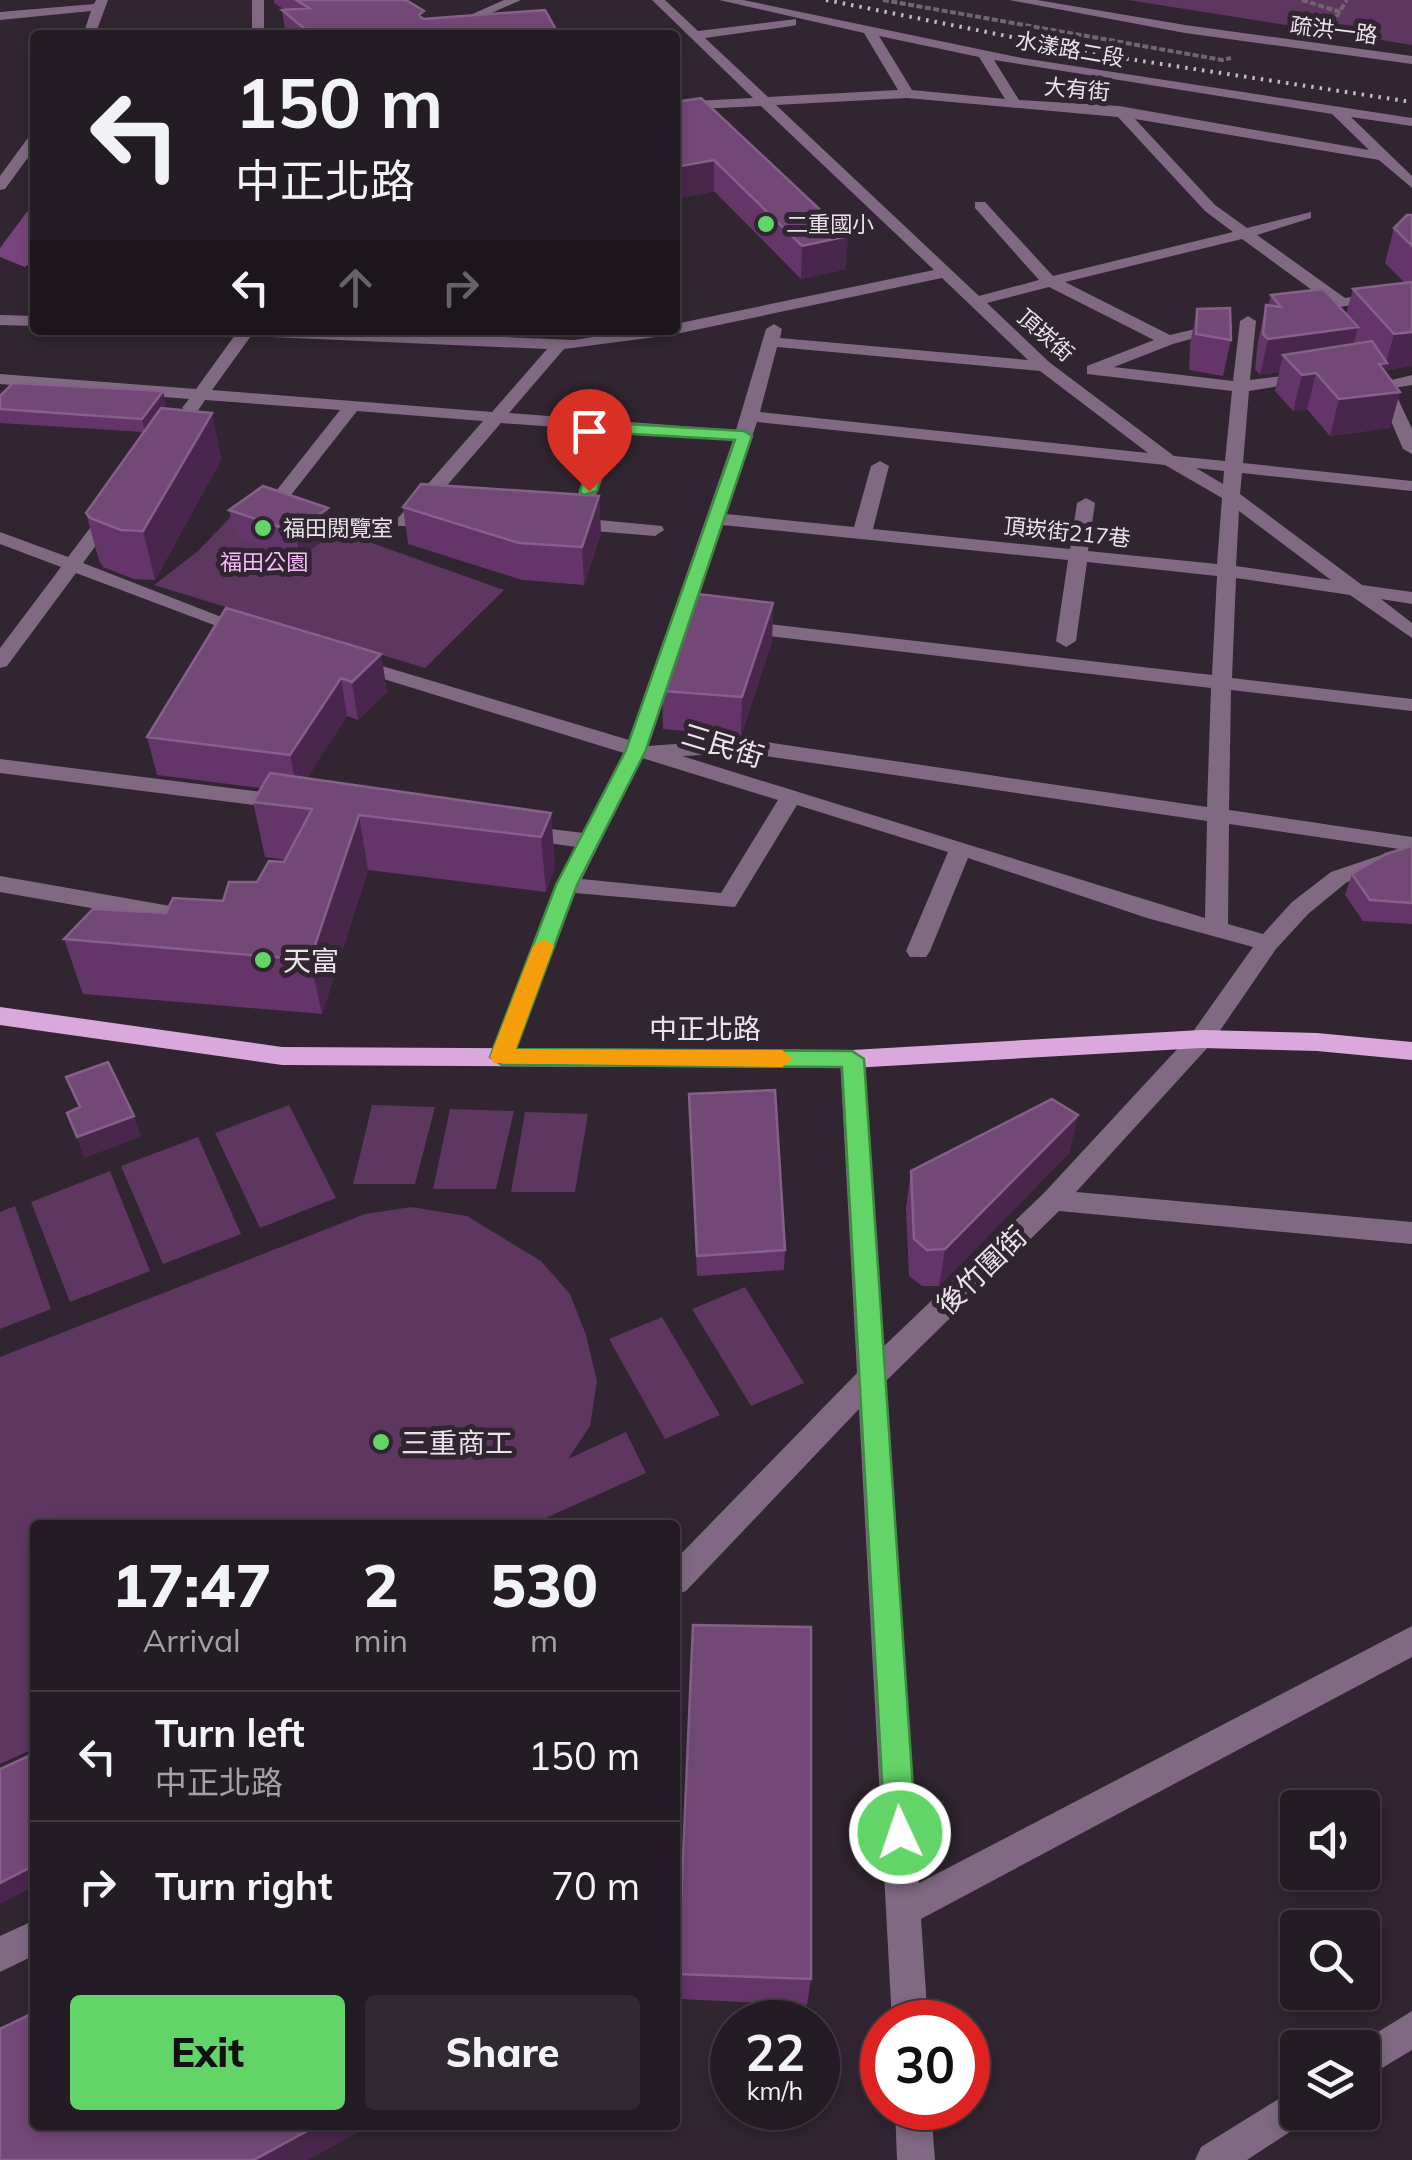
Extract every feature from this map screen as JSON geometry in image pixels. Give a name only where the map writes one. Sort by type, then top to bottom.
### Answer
[{"type":"main road","name":"中正北路","points":[[0,1016],[282,1056],[852,1059],[1201,1039],[1412,1050]]},
{"type":"street","points":[[258,0],[258,30]]},
{"type":"street","points":[[443,30],[515,0]]},
{"type":"street","name":"頂崁街","points":[[658,0],[1044,366],[1174,463],[1230,494],[1412,632]]},
{"type":"street","name":"水漾路二段","points":[[725,0],[984,55],[1107,93],[1412,112]]},
{"type":"street","name":"水漾路二段","points":[[773,0],[1412,122]]},
{"type":"street","name":"疏洪一路","points":[[1015,0],[1185,29],[1412,60]]},
{"type":"street","name":"疏洪一路","points":[[1066,0],[1412,50]]},
{"type":"street","points":[[0,16],[101,3],[91,30]]},
{"type":"street","points":[[687,5],[681,14],[691,31],[812,20]]},
{"type":"street","points":[[870,32],[907,94]]},
{"type":"street","points":[[984,55],[1015,104]]},
{"type":"street","points":[[1107,93],[1210,208],[1341,303]]},
{"type":"street","name":"大有街","points":[[680,106],[907,94],[1015,104],[1107,93],[1382,156]]},
{"type":"street","points":[[1335,106],[1412,184]]},
{"type":"street","points":[[3,177],[30,144]]},
{"type":"street","points":[[980,204],[1048,280],[1168,340]]},
{"type":"street","points":[[975,302],[1048,280],[1246,235],[1306,215]]},
{"type":"street","points":[[680,328],[943,274]]},
{"type":"street","points":[[1093,370],[1168,340],[1265,318],[1320,313],[1341,303],[1412,293]]},
{"type":"street","points":[[502,1057],[567,885],[640,751],[701,623],[716,520],[780,307]]},
{"type":"street","points":[[1216,927],[1220,682],[1230,465],[1240,387],[1265,318]]},
{"type":"street","points":[[0,320],[30,321]]},
{"type":"street","points":[[176,428],[243,335]]},
{"type":"street","points":[[343,335],[560,344],[633,335]]},
{"type":"street","points":[[771,342],[1240,387],[1326,374]]},
{"type":"street","points":[[417,516],[560,344]]},
{"type":"street","points":[[1412,380],[1378,378],[1412,449]]},
{"type":"street","points":[[0,401],[8,380],[494,420],[744,436]]},
{"type":"street","points":[[274,505],[350,409]]},
{"type":"street","points":[[750,416],[1412,486]]},
{"type":"street","points":[[578,524],[610,428]]},
{"type":"street","points":[[862,534],[880,466]]},
{"type":"street","points":[[0,662],[129,489]]},
{"type":"street","points":[[1066,642],[1086,503]]},
{"type":"street","name":"頂崁街217巷","points":[[716,520],[1228,570],[1412,598]]},
{"type":"street","points":[[541,521],[656,530]]},
{"type":"street","points":[[1,540],[226,634],[268,638]]},
{"type":"street","points":[[701,623],[1412,705]]},
{"type":"street","name":"三民街","points":[[342,660],[962,848],[1155,912],[1268,943]]},
{"type":"street","points":[[640,751],[744,746],[1412,844]]},
{"type":"street","points":[[0,766],[141,775],[314,806]]},
{"type":"street","points":[[567,885],[727,901],[790,796]]},
{"type":"street","points":[[491,828],[589,841]]},
{"type":"street","points":[[918,951],[962,848]]},
{"type":"street","points":[[1268,943],[1300,908],[1339,878],[1412,853]]},
{"type":"street","points":[[0,884],[228,924]]},
{"type":"street","name":"後竹圍街","points":[[680,1577],[873,1376],[1053,1200],[1201,1039],[1268,943]]},
{"type":"street","points":[[852,1059],[909,2000]]},
{"type":"street","points":[[1053,1200],[1412,1233]]},
{"type":"street","points":[[905,1909],[1412,1641]]},
{"type":"street","points":[[0,1954],[30,1939]]},
{"type":"street","points":[[1380,2050],[1412,2029]]},
{"type":"street","points":[[1214,2160],[1280,2117]]},
{"type":"street","points":[[914,2130],[916,2160]]},
{"type":"path","points":[[883,0],[1222,60]]},
{"type":"path","points":[[1302,0],[1340,12]]},
{"type":"path","points":[[1326,32],[1348,0]]},
{"type":"green space","points":[[1128,0],[1412,0],[1412,45]]},
{"type":"green space","name":"福田公園","points":[[248,499],[504,590],[425,668],[154,585],[198,551]]},
{"type":"green space","points":[[289,1105],[336,1198],[260,1228],[215,1133]]},
{"type":"green space","points":[[372,1105],[435,1107],[415,1184],[353,1184]]},
{"type":"green space","points":[[450,1109],[514,1111],[496,1189],[433,1189]]},
{"type":"green space","points":[[525,1112],[588,1114],[575,1192],[511,1192]]},
{"type":"green space","points":[[198,1137],[241,1234],[163,1264],[121,1166]]},
{"type":"green space","points":[[110,1171],[150,1271],[70,1302],[31,1202]]},
{"type":"green space","points":[[15,1206],[51,1309],[0,1329],[0,1212]]},
{"type":"green space","points":[[411,1207],[467,1216],[541,1261],[570,1294],[586,1335],[597,1381],[590,1426],[568,1459],[626,1432],[646,1473],[541,1520],[30,1520],[30,1750],[0,1764],[0,1357],[365,1214]]},
{"type":"green space","points":[[745,1287],[804,1383],[751,1406],[692,1309]]},
{"type":"green space","points":[[662,1317],[720,1415],[665,1439],[609,1339]]},
{"type":"shaded area","points":[[30,208],[30,263],[25,267],[0,257],[0,248]]},
{"type":"building","points":[[296,0],[406,0],[424,11],[419,15],[423,19],[545,10],[556,30],[306,30],[282,10],[309,8]]},
{"type":"building","points":[[701,98],[848,236],[802,246],[714,160],[680,166],[680,101]]},
{"type":"building","points":[[1412,215],[1412,246],[1394,228]]},
{"type":"building","points":[[1412,282],[1412,332],[1394,334],[1353,289]]},
{"type":"building","points":[[1323,289],[1358,327],[1268,339],[1263,334],[1266,305],[1281,307],[1271,295]]},
{"type":"building","points":[[1230,308],[1231,340],[1196,334],[1197,309]]},
{"type":"building","points":[[1372,341],[1387,363],[1379,364],[1400,392],[1339,399],[1316,373],[1302,375],[1283,355]]},
{"type":"building","points":[[13,383],[163,391],[142,419],[0,409],[0,396]]},
{"type":"building","points":[[161,408],[212,413],[143,531],[121,530],[90,518],[86,513]]},
{"type":"building","points":[[421,484],[599,496],[582,547],[519,543],[403,507]]},
{"type":"building","points":[[263,486],[328,508],[295,532],[229,510]]},
{"type":"building","points":[[698,594],[773,603],[742,697],[662,691]]},
{"type":"building","points":[[226,608],[381,654],[352,682],[341,678],[290,755],[147,737]]},
{"type":"building","points":[[270,773],[551,813],[541,837],[359,815],[310,960],[64,939],[93,909],[166,913],[173,898],[223,901],[229,882],[257,882],[269,861],[284,862],[312,809],[253,802]]},
{"type":"building","points":[[1412,846],[1412,903],[1370,900],[1352,874],[1386,854]]},
{"type":"building","points":[[108,1062],[134,1116],[77,1137],[67,1113],[80,1107],[66,1077]]},
{"type":"building","points":[[775,1090],[785,1250],[697,1256],[689,1094]]},
{"type":"building","points":[[1052,1099],[1078,1115],[945,1249],[927,1250],[914,1239],[911,1171]]},
{"type":"building","points":[[693,1625],[811,1627],[811,1979],[680,1974]]},
{"type":"building","points":[[30,1755],[30,1868],[0,1883],[0,1769]]},
{"type":"building","points":[[30,2014],[30,2130],[309,2130],[254,2160],[0,2160],[0,2029]]},
{"type":"railway","points":[[826,0],[1102,55],[1412,102]]},
{"type":"slow traffic","points":[[544,946],[502,1057],[782,1059]]},
{"type":"place","name":"二重國小","points":[[766,224]]},
{"type":"place","name":"福田閱覽室","points":[[263,528]]},
{"type":"place","name":"天富","points":[[263,960]]},
{"type":"place","name":"三重商工","points":[[381,1442]]},
{"type":"route","points":[[589,491],[610,428],[744,436],[636,750],[567,885],[502,1057],[852,1059],[900,1833]]}]
